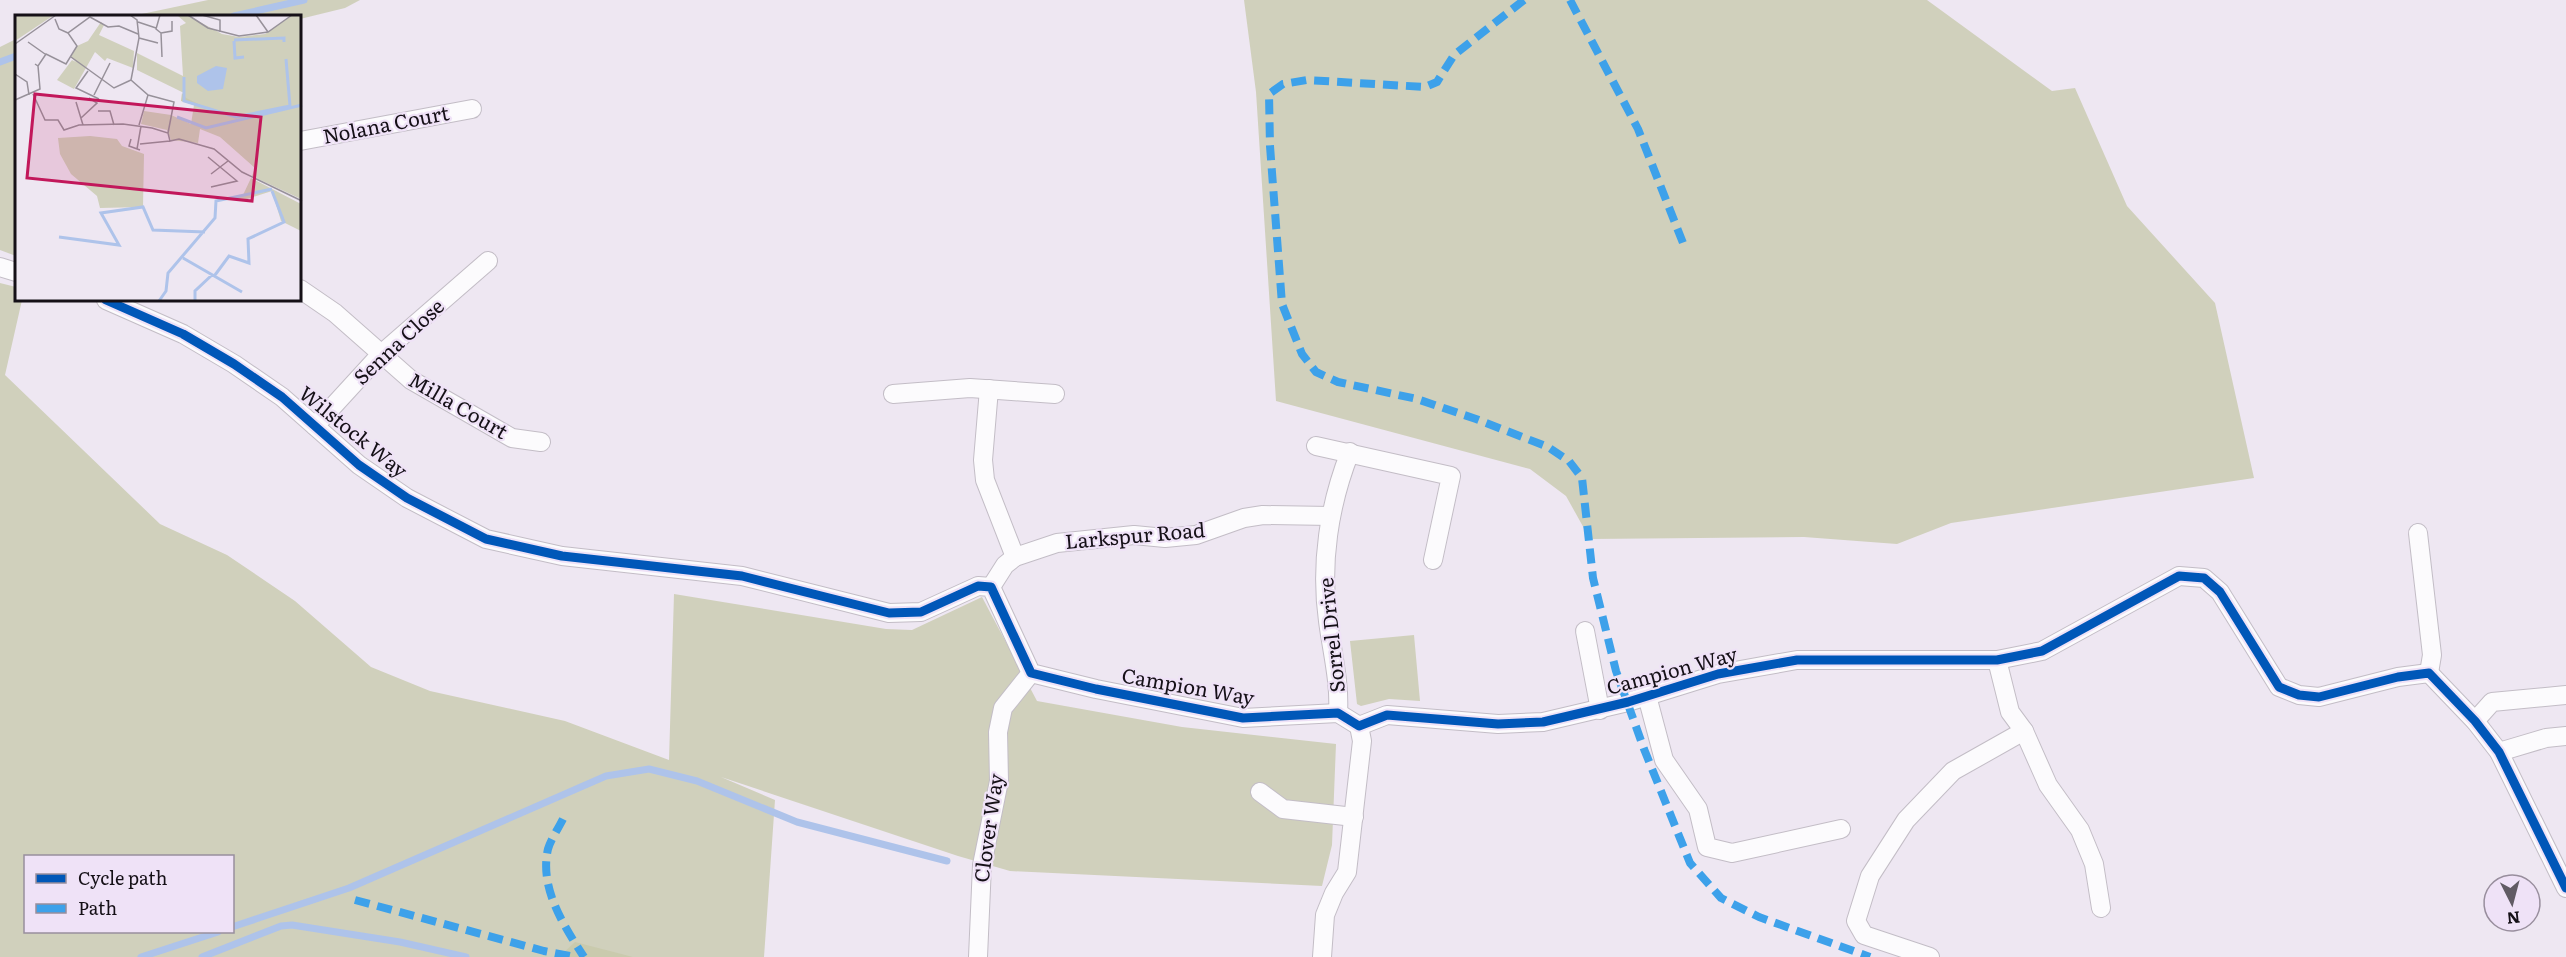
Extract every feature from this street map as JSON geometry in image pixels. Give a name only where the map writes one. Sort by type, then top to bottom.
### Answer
[{"type":"street","name":"Nolana Court","points":[[302,141],[472,109]]},
{"type":"street","name":"Senna Close","points":[[315,426],[380,355],[488,261]]},
{"type":"street","points":[[0,267],[15,272]]},
{"type":"street","points":[[302,290],[335,313],[380,355]]},
{"type":"street","name":"Wilstock Way","points":[[111,302],[183,334],[234,363],[282,397],[359,465],[407,498],[486,538],[562,556],[663,565],[742,576],[889,613],[921,612],[978,586],[991,587]]},
{"type":"street","name":"Milla Court","points":[[380,355],[411,380],[512,438],[541,442]]},
{"type":"street","points":[[989,389],[983,460],[985,480],[1014,557],[1005,565],[991,587],[1031,673]]},
{"type":"street","points":[[893,394],[989,389],[1055,394]]},
{"type":"street","points":[[1316,446],[1451,476],[1433,560]]},
{"type":"street","name":"Sorrel Drive","points":[[1338,713],[1339,694],[1326,597],[1325,569],[1331,516],[1350,452]]},
{"type":"street","name":"Larkspur Road","points":[[1014,557],[1057,543],[1087,539],[1134,535],[1165,538],[1196,535],[1244,518],[1263,515],[1331,516]]},
{"type":"street","points":[[2418,533],[2432,655],[2429,673],[2475,721],[2499,752],[2566,888]]},
{"type":"street","name":"Campion Way","points":[[1359,726],[1387,715],[1519,724],[1600,710],[1718,674],[1797,660],[1997,660],[2042,651],[2179,576],[2204,578],[2220,592],[2279,687],[2300,695],[2319,697],[2398,677],[2429,673]]},
{"type":"street","points":[[1585,632],[1600,710]]},
{"type":"street","points":[[1997,660],[2010,712],[2024,730],[2048,785],[2080,830],[2094,864],[2101,908]]},
{"type":"street","name":"Campion Way","points":[[1031,673],[1105,691],[1243,717],[1338,713]]},
{"type":"street","name":"Clover Way","points":[[978,957],[982,865],[999,781],[998,732],[1003,708],[1031,673]]},
{"type":"street","points":[[2475,721],[2492,702],[2566,695]]},
{"type":"street","points":[[1647,696],[1664,760],[1698,809],[1707,847],[1732,854],[1841,829]]},
{"type":"street","points":[[1322,957],[1325,915],[1347,872],[1362,741],[1359,726],[1338,713]]},
{"type":"street","points":[[1930,957],[1864,935],[1856,921],[1869,876],[1906,820],[1953,771],[2024,730]]},
{"type":"street","points":[[2499,752],[2547,738],[2566,736]]},
{"type":"street","points":[[1260,792],[1283,809],[1354,817]]},
{"type":"green space","points":[[208,0],[360,0],[345,8],[302,19],[302,15],[137,15]]},
{"type":"green space","points":[[1244,0],[1927,0],[2052,91],[2075,88],[2127,206],[2215,303],[2254,478],[1951,523],[1897,544],[1804,537],[1590,539],[1566,496],[1530,469],[1276,401],[1256,92]]},
{"type":"green space","points":[[15,40],[15,256],[0,250],[0,47]]},
{"type":"green space","points":[[0,283],[15,287],[15,302],[22,302],[5,375],[160,524],[227,555],[295,601],[371,667],[430,691],[565,721],[669,760],[674,594],[886,629],[912,630],[982,597],[1037,701],[1182,727],[1336,744],[1332,845],[1322,886],[1010,871],[958,856],[721,777],[775,800],[764,957],[0,957]]},
{"type":"green space","points":[[1414,635],[1420,701],[1389,699],[1361,706],[1357,704],[1350,641]]},
{"type":"green space","points":[[575,942],[633,957],[559,957]]},
{"type":"waterway","points":[[238,15],[304,0]]},
{"type":"waterway","points":[[0,62],[15,56]]},
{"type":"waterway","points":[[234,926],[349,888],[606,776],[649,769],[697,781],[797,822],[947,861]]},
{"type":"waterway","points":[[202,957],[281,926],[292,925],[400,942],[466,957]]},
{"type":"waterway","points":[[141,957],[215,933]]},
{"type":"marked path","points":[[1524,0],[1454,55],[1437,82],[1425,87],[1307,80],[1283,84],[1269,94],[1270,146],[1282,304],[1302,354],[1316,372],[1338,382],[1417,399],[1476,419],[1548,447],[1569,461],[1582,478],[1593,578],[1616,671],[1644,749],[1690,863],[1721,898],[1759,917],[1870,957]]},
{"type":"marked path","points":[[1570,0],[1638,129],[1685,248]]},
{"type":"marked path","points":[[563,819],[548,849],[547,878],[561,919],[584,957]]},
{"type":"marked path","points":[[355,900],[544,951],[576,957]]},
{"type":"cycle path","points":[[111,302],[183,334],[234,364],[282,397],[359,465],[407,498],[486,539],[562,556],[742,576],[889,613],[921,612],[978,586],[991,587],[1031,673],[1096,689],[1243,718],[1338,713],[1359,726],[1387,715],[1498,724],[1543,722],[1628,702],[1718,674],[1797,660],[1997,660],[2042,651],[2179,576],[2204,578],[2220,592],[2279,687],[2299,695],[2319,697],[2398,677],[2429,673],[2475,721],[2499,752],[2566,888]]}]
